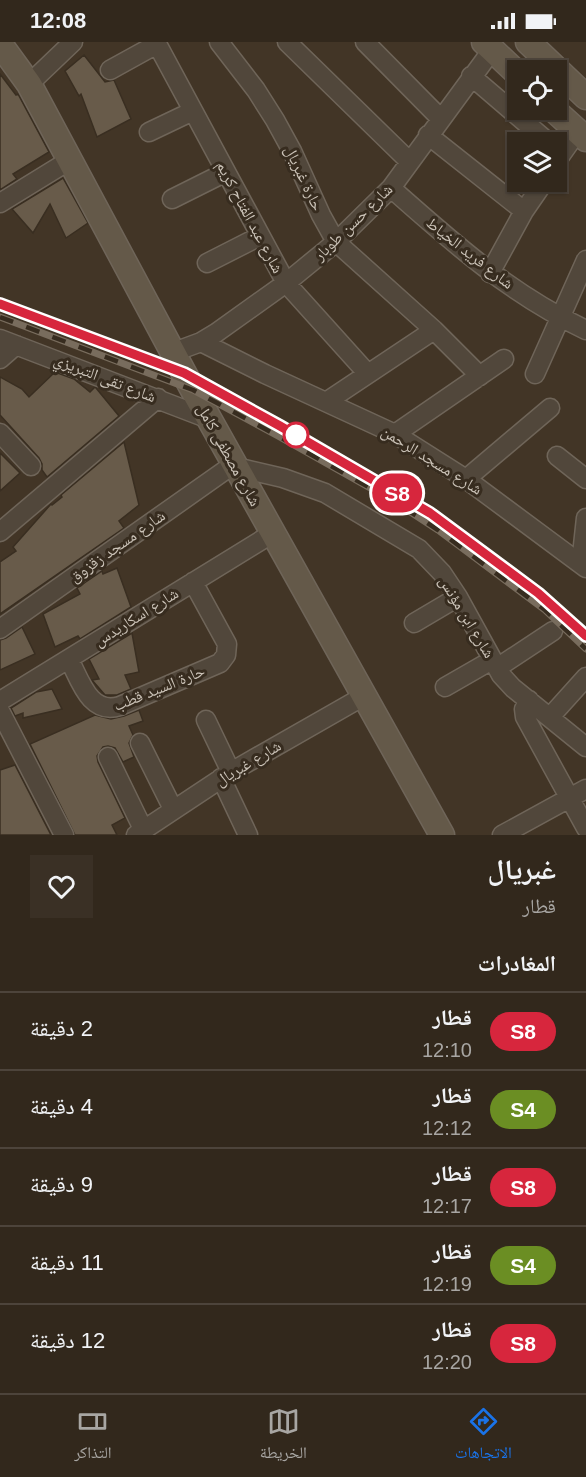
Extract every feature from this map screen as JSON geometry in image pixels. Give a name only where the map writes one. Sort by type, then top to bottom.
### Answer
[{"type":"main road","points":[[528,42],[584,91]]},
{"type":"main road","name":"شارع مصطفى كامل","points":[[0,44],[29,84],[209,419],[442,835]]},
{"type":"main road","points":[[488,46],[507,64]]},
{"type":"main road","points":[[565,120],[581,135]]},
{"type":"street","points":[[29,84],[73,42]]},
{"type":"street","name":"حارة غبريال","points":[[219,42],[256,90],[275,120],[336,242],[434,330],[480,376]]},
{"type":"street","points":[[287,42],[410,162]]},
{"type":"street","points":[[365,42],[440,118]]},
{"type":"street","points":[[110,70],[157,43]]},
{"type":"street","name":"شارع عبد الفتاح كريم","points":[[157,43],[286,283],[368,374]]},
{"type":"street","name":"شارع حسن طوبار","points":[[174,352],[201,342],[286,283],[336,242],[391,188],[471,76],[488,46]]},
{"type":"street","points":[[471,76],[536,132]]},
{"type":"street","points":[[149,132],[193,111]]},
{"type":"street","points":[[428,135],[524,211]]},
{"type":"street","points":[[567,148],[581,135]]},
{"type":"street","points":[[2,199],[70,160]]},
{"type":"street","points":[[172,199],[226,172]]},
{"type":"street","name":"شارع فريد الخياط","points":[[391,188],[490,273],[561,318],[586,330]]},
{"type":"street","points":[[490,273],[537,192]]},
{"type":"street","points":[[207,263],[260,236]]},
{"type":"street","points":[[535,374],[586,260]]},
{"type":"street","points":[[326,402],[434,330]]},
{"type":"street","points":[[0,359],[8,342]]},
{"type":"street","name":"شارع تقى التبريزي","points":[[8,342],[209,419]]},
{"type":"street","name":"شارع مسجد الرحمن","points":[[201,342],[395,434],[466,478],[583,566]]},
{"type":"street","points":[[395,434],[504,359]]},
{"type":"street","points":[[0,532],[158,398]]},
{"type":"street","points":[[466,478],[550,408]]},
{"type":"street","points":[[2,438],[31,466]]},
{"type":"street","points":[[557,456],[586,480]]},
{"type":"street","name":"شارع ابن مؤنس","points":[[235,465],[283,478],[325,493],[419,549],[442,573],[495,664],[513,688],[586,747]]},
{"type":"street","name":"شارع مسجد زقزوق","points":[[0,629],[235,465]]},
{"type":"street","points":[[583,566],[586,518]]},
{"type":"street","name":"شارع اسكاريدس","points":[[0,701],[273,533]]},
{"type":"street","name":"حارة السيد قطب","points":[[69,659],[89,697],[106,708],[120,706],[220,663],[226,655],[227,644],[193,582]]},
{"type":"street","points":[[414,622],[458,597]]},
{"type":"street","points":[[445,687],[495,664],[553,631]]},
{"type":"street","points":[[549,717],[586,677]]},
{"type":"street","name":"شارع غبريال","points":[[140,832],[226,775],[364,696]]},
{"type":"street","points":[[529,700],[524,709],[525,717],[586,828]]},
{"type":"street","points":[[0,711],[64,835]]},
{"type":"street","points":[[206,720],[249,835]]},
{"type":"street","points":[[140,744],[173,809]]},
{"type":"street","points":[[108,757],[140,832]]},
{"type":"street","points":[[502,835],[586,789]]},
{"type":"building","points":[[84,55],[105,82],[114,80],[131,119],[97,137],[81,94],[79,96],[65,71]]},
{"type":"building","points":[[0,74],[16,95],[18,94],[49,152],[13,174],[17,179],[0,190]]},
{"type":"building","points":[[63,178],[88,223],[66,238],[50,204],[33,233],[12,209]]},
{"type":"building","points":[[55,372],[74,379],[90,392],[95,387],[119,416],[47,477],[42,470],[39,458],[0,415],[0,377],[22,389],[29,397]]},
{"type":"building","points":[[124,442],[139,505],[119,521],[124,528],[0,614],[0,562],[16,551],[13,547],[51,504]]},
{"type":"building","points":[[0,453],[20,473],[0,491]]},
{"type":"building","points":[[117,568],[131,607],[80,639],[78,636],[55,647],[43,614],[80,594],[77,588],[102,571],[103,574]]},
{"type":"building","points":[[22,627],[35,654],[0,670],[0,640]]},
{"type":"building","points":[[132,633],[139,672],[125,675],[131,689],[117,695],[105,695],[92,680],[99,679],[89,659]]},
{"type":"building","points":[[52,689],[62,709],[23,718],[23,713],[15,716],[11,708],[36,692]]},
{"type":"building","points":[[139,710],[143,721],[129,726],[133,735],[129,743],[134,757],[123,762],[115,748],[108,746],[103,747],[97,756],[125,818],[112,825],[117,835],[75,835],[30,744],[95,715],[111,719]]},
{"type":"building","points":[[15,765],[51,835],[0,835],[0,770]]},
{"type":"railway","points":[[0,304],[184,373],[280,426],[430,513],[538,593],[586,636]]},
{"type":"railway","points":[[0,317],[193,390],[395,502],[438,530],[545,610],[586,649]]},
{"type":"train","name":"S8","points":[[0,304],[184,373],[280,426],[430,513],[538,593],[586,636]]}]
